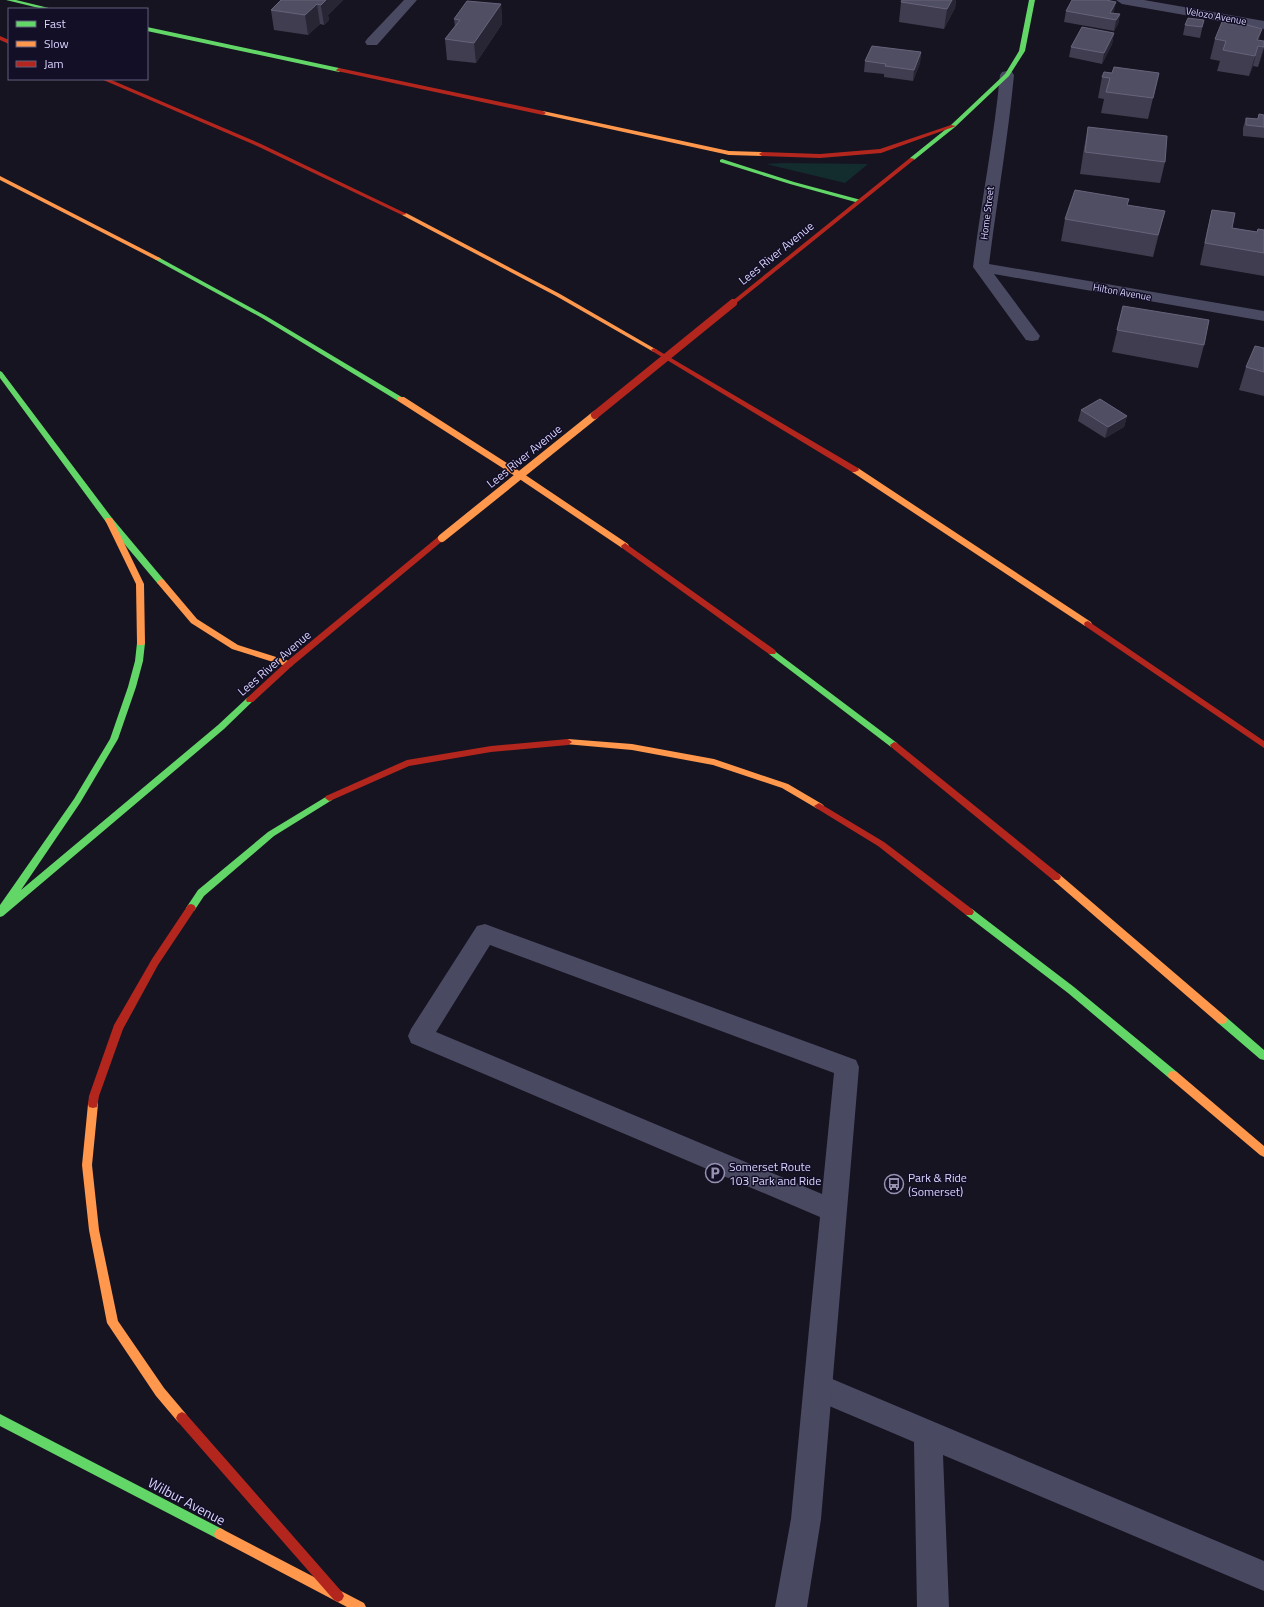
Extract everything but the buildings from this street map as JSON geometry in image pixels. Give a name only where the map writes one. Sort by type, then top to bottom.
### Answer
[{"type":"main road","points":[[9,0],[45,8]]},
{"type":"main road","name":"Lees River Avenue","points":[[0,913],[221,727],[289,664],[442,538],[953,126],[1007,75],[1022,51],[1032,0]]},
{"type":"main road","points":[[148,30],[729,153],[820,156],[881,151],[953,126]]},
{"type":"main road","points":[[106,80],[200,119],[357,192],[441,233],[616,327],[809,441],[913,506],[1123,647],[1264,745]]},
{"type":"main road","points":[[588,122],[706,156],[792,183],[859,201]]},
{"type":"main road","points":[[0,178],[132,244],[290,330],[375,381],[559,501],[762,645],[876,733],[996,828],[1128,937],[1264,1056]]},
{"type":"main road","points":[[0,374],[109,520],[194,621],[236,647],[289,664]]},
{"type":"main road","points":[[0,913],[77,801],[114,739],[132,687],[139,661],[142,636],[140,584],[109,520]]},
{"type":"main road","points":[[338,1596],[228,1472],[160,1392],[113,1323],[94,1230],[87,1165],[94,1096],[118,1028],[155,962],[201,893],[272,834],[337,793],[407,763],[491,749],[561,741],[632,747],[714,762],[785,786],[881,844],[1071,990],[1264,1152]]},
{"type":"main road","name":"Wilbur Avenue","points":[[0,1420],[360,1607]]},
{"type":"street","points":[[372,42],[411,0]]},
{"type":"street","name":"Velozo Avenue","points":[[1122,0],[1264,25]]},
{"type":"street","name":"Home Street","points":[[981,267],[991,186],[1002,127],[1007,75]]},
{"type":"street","points":[[981,267],[1032,336]]},
{"type":"street","name":"Hilton Avenue","points":[[981,267],[1264,316]]},
{"type":"street","points":[[791,1607],[806,1519],[823,1329],[834,1211],[847,1067],[485,934],[420,1036],[834,1211]]},
{"type":"street","points":[[818,1387],[1264,1576]]},
{"type":"street","points":[[928,1434],[933,1607]]},
{"type":"green space","points":[[766,164],[868,164],[845,183]]},
{"type":"traffic: fast","points":[[9,0],[45,8]]},
{"type":"traffic: fast","points":[[912,159],[953,126],[1007,75],[1022,51],[1032,0]]},
{"type":"traffic: fast","points":[[148,29],[339,70]]},
{"type":"traffic: fast","points":[[722,161],[792,183],[859,201]]},
{"type":"traffic: fast","points":[[158,259],[264,317],[401,399]]},
{"type":"traffic: fast","points":[[0,373],[109,520],[161,582]]},
{"type":"traffic: fast","points":[[0,913],[77,801],[114,739],[132,687],[139,661],[141,643]]},
{"type":"traffic: fast","points":[[772,652],[894,745]]},
{"type":"traffic: fast","points":[[0,913],[221,727],[250,700]]},
{"type":"traffic: fast","points":[[191,908],[201,893],[271,834],[329,798]]},
{"type":"traffic: fast","points":[[969,912],[1071,990],[1173,1075]]},
{"type":"traffic: fast","points":[[1222,1020],[1264,1056]]},
{"type":"traffic: fast","points":[[0,1420],[220,1534]]},
{"type":"traffic: slow","points":[[543,113],[729,153],[762,154]]},
{"type":"traffic: slow","points":[[0,178],[158,259]]},
{"type":"traffic: slow","points":[[404,214],[558,295],[654,350]]},
{"type":"traffic: slow","points":[[401,399],[518,474],[625,546]]},
{"type":"traffic: slow","points":[[442,538],[595,415]]},
{"type":"traffic: slow","points":[[855,470],[1088,624]]},
{"type":"traffic: slow","points":[[109,520],[140,584],[141,643]]},
{"type":"traffic: slow","points":[[161,582],[194,621],[235,647],[289,664]]},
{"type":"traffic: slow","points":[[568,742],[632,747],[714,762],[785,786],[819,806]]},
{"type":"traffic: slow","points":[[1056,877],[1222,1020]]},
{"type":"traffic: slow","points":[[1173,1075],[1264,1152]]},
{"type":"traffic: slow","points":[[93,1104],[87,1165],[94,1230],[113,1323],[160,1392],[182,1418]]},
{"type":"traffic: slow","points":[[220,1534],[360,1607]]},
{"type":"traffic: jam","points":[[0,38],[8,42]]},
{"type":"traffic: jam","points":[[339,70],[543,113]]},
{"type":"traffic: jam","points":[[106,80],[259,145],[404,214]]},
{"type":"traffic: jam","points":[[762,154],[820,156],[881,151],[953,126]]},
{"type":"traffic: jam","points":[[733,303],[912,159]]},
{"type":"traffic: jam","points":[[595,415],[733,303]]},
{"type":"traffic: jam","points":[[654,350],[855,470]]},
{"type":"traffic: jam","points":[[250,700],[289,664],[442,538]]},
{"type":"traffic: jam","points":[[625,546],[772,652]]},
{"type":"traffic: jam","points":[[1088,624],[1264,745]]},
{"type":"traffic: jam","points":[[329,798],[407,763],[491,749],[568,742]]},
{"type":"traffic: jam","points":[[894,745],[1056,877]]},
{"type":"traffic: jam","points":[[819,806],[881,844],[969,912]]},
{"type":"traffic: jam","points":[[93,1104],[94,1096],[118,1028],[155,962],[191,908]]},
{"type":"traffic: jam","points":[[182,1418],[338,1596]]},
{"type":"place","name":"Somerset Route 103 Park and Ride","points":[[715,1173]]},
{"type":"place","name":"Park & Ride (Somerset)","points":[[894,1184]]}]
